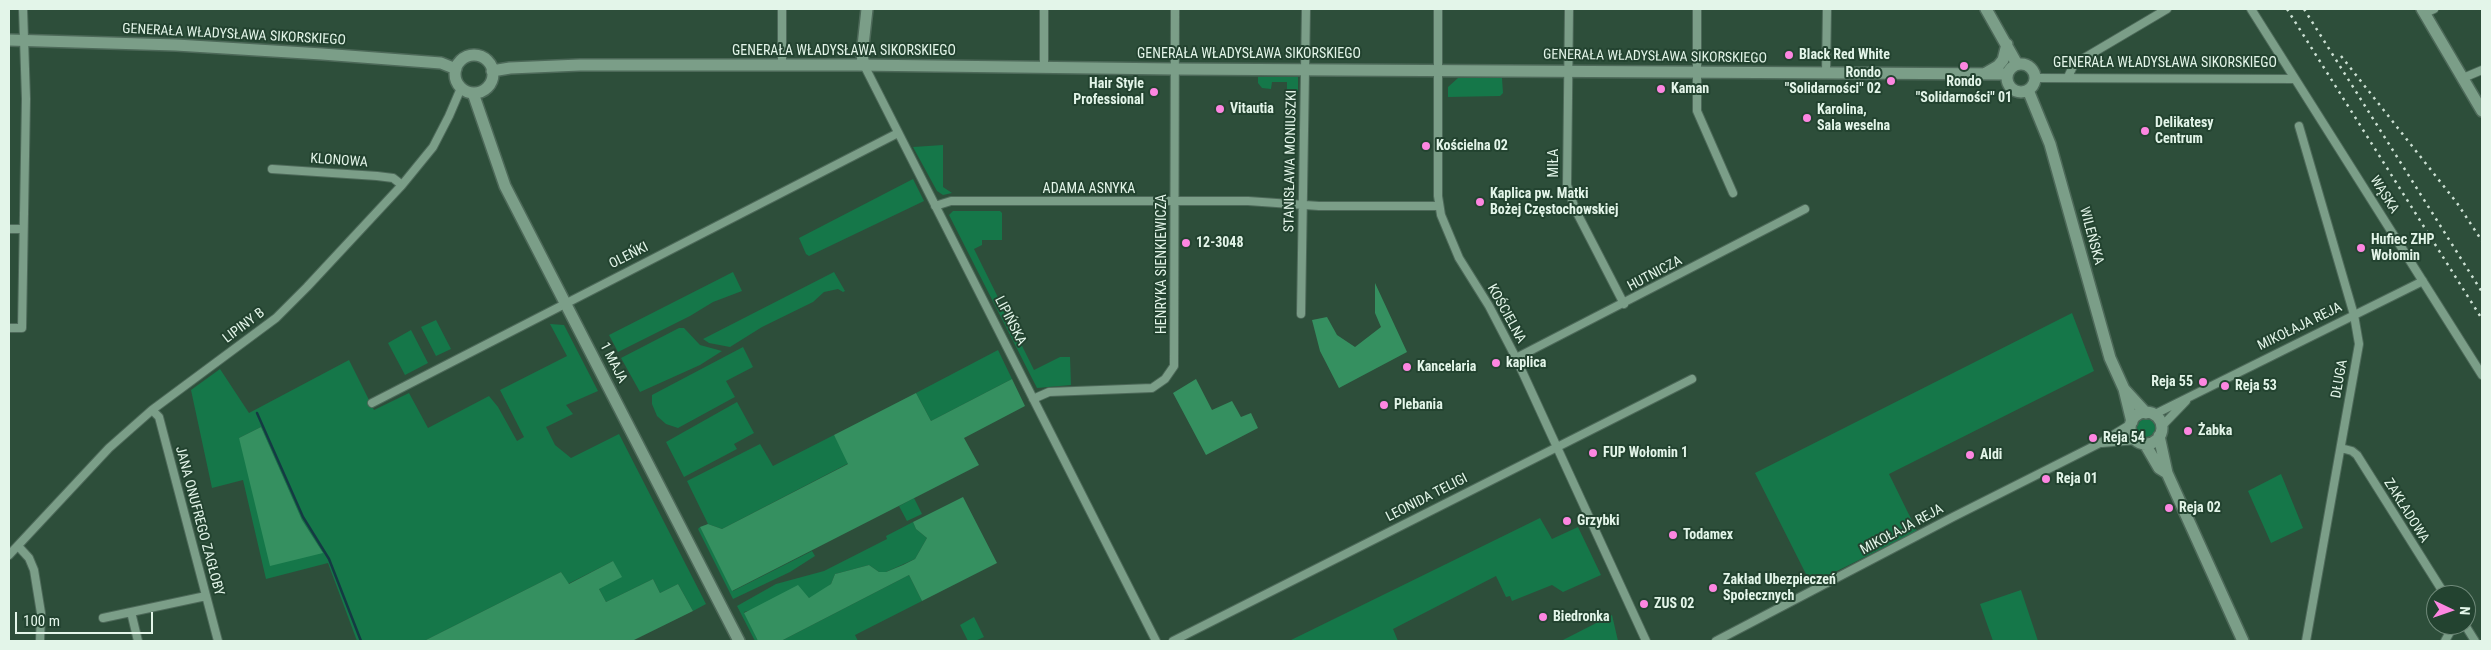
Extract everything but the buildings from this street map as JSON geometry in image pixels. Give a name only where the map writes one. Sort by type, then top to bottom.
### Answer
[{"type":"street","points":[[9,328],[22,328],[22,229],[26,99],[22,40],[23,9]]},
{"type":"street","points":[[782,9],[782,65]]},
{"type":"street","name":"LIPIŃSKA","points":[[867,9],[862,55],[864,65],[1156,641]]},
{"type":"street","points":[[1044,9],[1044,67]]},
{"type":"street","name":"HENRYKA SIENKIEWICZA","points":[[1033,399],[1049,392],[1144,389],[1157,385],[1170,374],[1175,360],[1175,9]]},
{"type":"street","name":"STANISŁAWA MONIUSZKI","points":[[1300,314],[1304,206],[1306,9]]},
{"type":"street","name":"KOŚCIELNA","points":[[1438,9],[1439,206],[1459,258],[1489,306],[1516,358],[1646,641]]},
{"type":"street","name":"MIŁA","points":[[1569,9],[1566,166],[1568,190],[1574,209],[1624,304]]},
{"type":"street","points":[[1697,9],[1696,103],[1699,120],[1733,193]]},
{"type":"street","points":[[1826,74],[1827,9]]},
{"type":"street","points":[[1986,9],[2017,64]]},
{"type":"street","points":[[2068,77],[2072,66],[2167,9]]},
{"type":"street","name":"WĄSKA","points":[[2251,9],[2482,375]]},
{"type":"street","points":[[2427,10],[2482,110]]},
{"type":"street","name":"GENERAŁA WŁADYSŁAWA SIKORSKIEGO","points":[[9,40],[176,45],[322,54],[441,63],[456,69]]},
{"type":"street","points":[[1984,74],[1998,66],[2006,52],[2006,44]]},
{"type":"street","points":[[473,56],[484,58],[492,71],[488,87],[473,93],[461,88],[456,80],[456,69],[460,61],[473,56]]},
{"type":"street","points":[[2017,64],[2031,67],[2035,78],[2033,85],[2028,90],[2022,92],[2012,89],[2007,81],[2007,74],[2012,66],[2017,64]]},
{"type":"street","name":"GENERAŁA WŁADYSŁAWA SIKORSKIEGO","points":[[492,71],[510,68],[580,65],[864,65],[1174,69],[2007,74]]},
{"type":"street","points":[[2463,78],[2482,70]]},
{"type":"street","name":"GENERAŁA WŁADYSŁAWA SIKORSKIEGO","points":[[2035,78],[2295,79]]},
{"type":"street","name":"LIPINY B","points":[[9,555],[109,448],[152,410],[276,318],[402,184],[434,147],[450,116],[461,88]]},
{"type":"street","name":"WILEŃSKA","points":[[2028,90],[2050,144],[2105,343],[2124,390],[2132,423]]},
{"type":"street","name":"1 MAJA","points":[[473,93],[506,186],[739,641]]},
{"type":"street","name":"DŁUGA","points":[[2299,126],[2354,315],[2359,344],[2306,641]]},
{"type":"street","name":"OLEŃKI","points":[[372,403],[898,133]]},
{"type":"street","name":"KLONOWA","points":[[272,169],[377,176],[393,178],[402,184]]},
{"type":"street","name":"ADAMA ASNYKA","points":[[935,206],[951,201],[1248,201],[1304,206],[1439,206]]},
{"type":"street","name":"HUTNICZA","points":[[1516,358],[1805,209]]},
{"type":"street","points":[[9,229],[22,229]]},
{"type":"street","name":"MIKOŁAJA REJA","points":[[2150,414],[2190,398],[2423,281]]},
{"type":"street","name":"LEONIDA TELIGI","points":[[1173,641],[1692,379]]},
{"type":"street","name":"WILEŃSKA","points":[[2124,390],[2150,414]]},
{"type":"street","name":"MIKOŁAJA REJA","points":[[2160,431],[2190,398]]},
{"type":"street","name":"JANA ONUFREGO ZAGŁOBY","points":[[152,410],[159,417],[218,641]]},
{"type":"street","points":[[2167,473],[2159,468],[2131,431],[2132,423],[2139,414],[2150,414],[2159,420],[2167,473],[2243,641]]},
{"type":"street","name":"MIKOŁAJA REJA","points":[[1716,641],[1953,517],[2100,443],[2132,423]]},
{"type":"street","points":[[2140,442],[2154,442],[2160,431]]},
{"type":"street","name":"MIKOŁAJA REJA","points":[[2100,443],[2140,442]]},
{"type":"street","name":"ZAKŁADOWA","points":[[2340,448],[2352,451],[2356,455],[2439,585]]},
{"type":"street","points":[[18,546],[29,558],[34,570],[41,613],[40,641]]},
{"type":"street","points":[[103,618],[206,596]]},
{"type":"street","points":[[131,612],[138,641]]},
{"type":"green space","points":[[1258,77],[1298,77],[1298,95],[1294,89],[1287,89],[1287,82],[1272,82],[1271,89],[1262,88],[1258,83]]},
{"type":"green space","points":[[1458,78],[1502,78],[1503,93],[1500,96],[1448,97],[1448,87]]},
{"type":"green space","points":[[943,145],[943,187],[952,193],[943,195],[937,191],[913,147]]},
{"type":"green space","points":[[913,179],[924,201],[809,256],[806,254],[799,238]]},
{"type":"green space","points":[[953,211],[1000,211],[1002,213],[1002,240],[982,240],[982,245],[974,249],[1034,370],[1060,357],[1070,357],[1071,385],[1037,388],[949,215]]},
{"type":"green space","points":[[733,272],[742,291],[713,302],[690,316],[618,352],[609,335]]},
{"type":"green space","points":[[834,272],[845,291],[843,292],[838,289],[824,292],[813,302],[762,327],[730,347],[709,343],[703,339]]},
{"type":"green space","points":[[1375,283],[1407,352],[1339,388],[1320,351],[1312,320],[1327,317],[1337,335],[1355,347],[1381,327],[1375,313]]},
{"type":"green space","points":[[2072,313],[2094,371],[1889,474],[1917,531],[1811,584],[1755,473]]},
{"type":"green space","points":[[436,320],[451,349],[436,356],[421,327]]},
{"type":"green space","points":[[550,324],[564,325],[598,391],[566,405],[573,414],[546,427],[555,445],[571,458],[619,434],[706,604],[693,611],[678,584],[660,593],[653,579],[606,602],[599,589],[613,561],[568,584],[561,572],[424,641],[357,641],[328,563],[266,579],[243,480],[212,488],[191,390],[220,369],[249,413],[349,360],[374,410],[409,393],[428,428],[489,396],[498,407],[517,441],[524,437],[500,390],[567,356]],"holes":[[[261,427],[302,520],[323,553],[239,438]]]},
{"type":"green space","points":[[679,328],[684,328],[700,345],[722,351],[700,365],[640,392],[621,358]]},
{"type":"green space","points":[[411,330],[428,363],[405,375],[388,343]]},
{"type":"green space","points":[[743,347],[753,367],[726,381],[735,397],[678,428],[666,424],[657,416],[652,404],[652,395]]},
{"type":"green space","points":[[998,350],[1012,379],[931,421],[916,393]]},
{"type":"green space","points":[[1012,379],[1025,406],[964,438],[979,465],[732,591],[700,527],[708,524],[722,529],[848,464],[834,435],[916,393],[931,421]]},
{"type":"green space","points":[[1196,379],[1212,410],[1232,401],[1241,417],[1251,413],[1258,428],[1206,455],[1173,393]]},
{"type":"green space","points":[[737,402],[754,433],[734,444],[737,449],[684,477],[666,442]]},
{"type":"green space","points":[[2146,419],[2152,422],[2155,428],[2152,434],[2146,437],[2140,434],[2137,428],[2140,422]]},
{"type":"green space","points":[[261,427],[302,520],[323,553],[270,566],[239,438]]},
{"type":"green space","points":[[834,435],[849,463],[722,529],[708,524],[687,481],[760,444],[773,466]]},
{"type":"green space","points":[[2281,474],[2303,528],[2271,543],[2248,491]]},
{"type":"green space","points":[[963,497],[997,563],[922,601],[909,575],[781,641],[758,641],[744,613],[798,585],[809,598],[831,584],[835,574],[869,565],[879,572],[886,572],[915,559],[927,538],[916,529],[913,522]]},
{"type":"green space","points":[[914,498],[922,514],[907,521],[899,506]]},
{"type":"green space","points":[[1540,518],[1552,539],[1578,527],[1601,575],[1563,592],[1552,585],[1512,601],[1510,596],[1506,597],[1496,576],[1393,629],[1398,641],[1289,641]]},
{"type":"green space","points":[[913,522],[916,529],[927,538],[915,559],[886,572],[879,572],[869,565],[835,574],[831,584],[814,597],[809,598],[804,594],[744,612],[758,641],[755,641],[737,606],[776,584],[824,571],[887,539],[886,536]]},
{"type":"green space","points":[[700,527],[733,591],[812,551],[815,556],[790,572],[733,599],[698,529]]},
{"type":"green space","points":[[613,561],[622,577],[599,589],[606,602],[653,579],[660,593],[678,584],[693,611],[632,641],[424,641],[561,572],[569,584]]},
{"type":"green space","points":[[909,575],[922,601],[855,635],[858,641],[781,641]]},
{"type":"green space","points":[[2021,590],[2038,641],[1993,641],[1980,604]]},
{"type":"green space","points":[[1612,615],[1618,641],[1561,641]]},
{"type":"green space","points":[[974,617],[984,637],[975,641],[968,641],[960,625]]},
{"type":"waterway","points":[[257,413],[303,517],[329,559],[361,641]]},
{"type":"railway","points":[[2287,9],[2482,319]]},
{"type":"railway","points":[[2304,9],[2482,292]]},
{"type":"railway","points":[[2341,56],[2457,203],[2482,241]]},
{"type":"place","name":"Black Red White","points":[[1789,55]]},
{"type":"place","name":"Rondo \"Solidarności\" 01","points":[[1964,66]]},
{"type":"place","name":"Rondo \"Solidarności\" 02","points":[[1891,81]]},
{"type":"place","name":"Kaman","points":[[1661,89]]},
{"type":"place","name":"Hair Style Professional","points":[[1154,92]]},
{"type":"place","name":"Vitautia","points":[[1220,109]]},
{"type":"place","name":"Karolina, Sala weselna","points":[[1807,118]]},
{"type":"place","name":"Delikatesy Centrum","points":[[2145,131]]},
{"type":"place","name":"Kościelna 02","points":[[1426,146]]},
{"type":"place","name":"Kaplica pw. Matki Bożej Częstochowskiej","points":[[1480,202]]},
{"type":"place","name":"12-3048","points":[[1186,243]]},
{"type":"place","name":"Hufiec ZHP Wołomin","points":[[2361,248]]},
{"type":"place","name":"kaplica","points":[[1496,363]]},
{"type":"place","name":"Kancelaria","points":[[1407,367]]},
{"type":"place","name":"Reja 55","points":[[2203,382]]},
{"type":"place","name":"Reja 53","points":[[2225,386]]},
{"type":"place","name":"Plebania","points":[[1384,405]]},
{"type":"place","name":"Żabka","points":[[2188,431]]},
{"type":"place","name":"Reja 54","points":[[2093,438]]},
{"type":"place","name":"FUP Wołomin 1","points":[[1593,453]]},
{"type":"place","name":"Aldi","points":[[1970,455]]},
{"type":"place","name":"Reja 01","points":[[2046,479]]},
{"type":"place","name":"Reja 02","points":[[2169,508]]},
{"type":"place","name":"Grzybki","points":[[1567,521]]},
{"type":"place","name":"Todamex","points":[[1673,535]]},
{"type":"place","name":"Zakład Ubezpieczeń Społecznych","points":[[1713,588]]},
{"type":"place","name":"ZUS 02","points":[[1644,604]]},
{"type":"place","name":"Biedronka","points":[[1543,617]]}]
